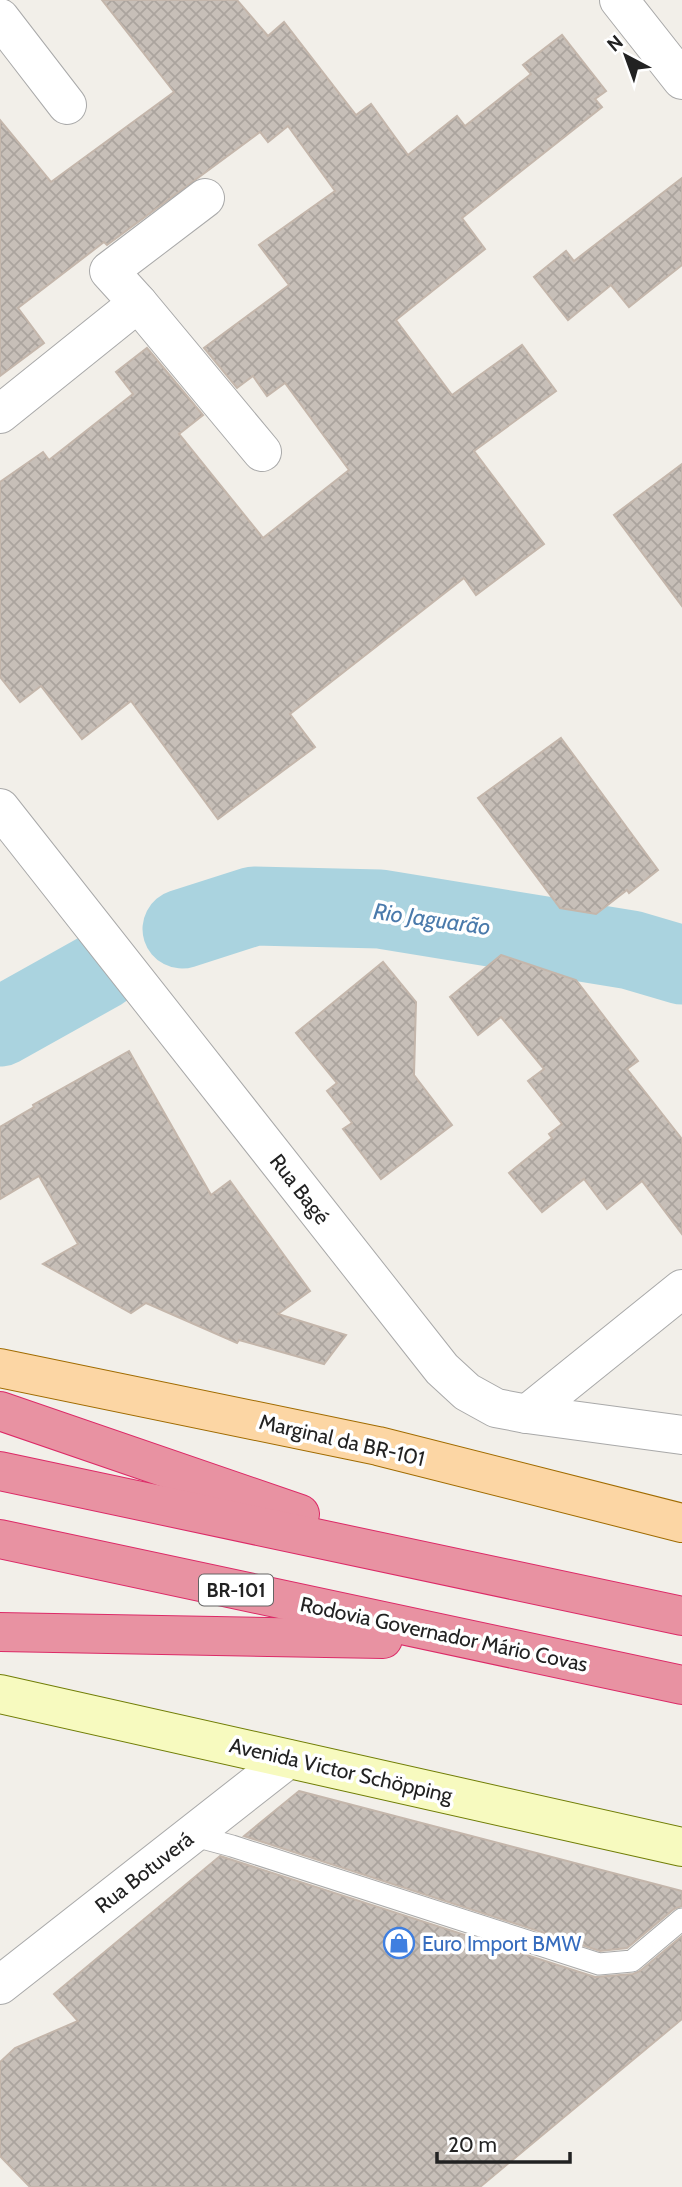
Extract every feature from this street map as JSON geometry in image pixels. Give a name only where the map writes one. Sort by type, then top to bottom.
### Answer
[{"type":"highway","points":[[0,1410],[461,1570]]},
{"type":"highway","points":[[0,1471],[682,1616]]},
{"type":"highway","name":"Rodovia Governador Mário Covas","points":[[0,1539],[682,1685]]},
{"type":"highway","points":[[0,1632],[472,1641]]},
{"type":"main road","name":"Marginal da BR-101","points":[[0,1368],[378,1446],[682,1523]]},
{"type":"main road","name":"Avenida Victor Schöpping","points":[[0,1694],[682,1847]]},
{"type":"street","points":[[619,0],[682,80]]},
{"type":"street","points":[[0,18],[67,105]]},
{"type":"street","points":[[205,198],[109,271],[262,452]]},
{"type":"street","points":[[0,414],[138,303]]},
{"type":"street","name":"Rua Bagé","points":[[0,808],[442,1369],[467,1392],[496,1408],[682,1435]]},
{"type":"street","points":[[527,1414],[682,1289]]},
{"type":"street","name":"Rua Botuverá","points":[[0,1985],[288,1759]]},
{"type":"lane","points":[[191,1835],[599,1964],[632,1961],[682,1919]]},
{"type":"building","points":[[102,0],[237,0],[268,36],[284,22],[356,115],[371,104],[408,155],[457,116],[465,126],[531,74],[523,65],[562,35],[606,91],[595,99],[602,107],[462,218],[485,249],[396,320],[452,395],[522,345],[556,391],[474,451],[544,544],[476,595],[464,578],[290,714],[315,747],[218,819],[131,701],[82,739],[41,686],[20,702],[0,677],[0,482],[43,452],[49,460],[133,394],[116,372],[147,348],[203,415],[179,434],[263,538],[349,470],[285,383],[267,396],[253,376],[237,388],[204,348],[289,285],[259,245],[335,191],[288,126],[268,142],[260,132],[107,245],[104,242],[18,308],[44,343],[0,376],[0,120],[51,182],[174,92]]},
{"type":"building","points":[[682,178],[682,265],[629,307],[611,285],[568,320],[534,277],[566,251],[574,261]]},
{"type":"building","points":[[682,464],[682,606],[614,515]]},
{"type":"building","points":[[561,738],[658,870],[596,914],[560,908],[478,798]]},
{"type":"building","points":[[501,955],[576,980],[638,1061],[627,1069],[682,1139],[682,1234],[642,1181],[607,1209],[584,1179],[542,1212],[509,1173],[552,1138],[549,1134],[562,1124],[528,1081],[544,1069],[501,1017],[478,1035],[450,997]]},
{"type":"building","points":[[383,962],[416,1002],[414,1075],[452,1125],[381,1179],[343,1129],[352,1123],[327,1091],[337,1083],[296,1033]]},
{"type":"building","points":[[129,1051],[211,1195],[230,1181],[310,1291],[278,1314],[346,1335],[324,1364],[239,1340],[237,1343],[146,1303],[131,1313],[43,1264],[78,1244],[39,1176],[0,1199],[0,1127],[34,1107],[33,1105]]},
{"type":"building","points":[[299,1791],[682,1891],[682,1906],[674,1909],[627,1948],[600,1951],[244,1836]]},
{"type":"building","name":"Euro Import BMW","points":[[220,1856],[595,1977],[640,1971],[682,1936],[682,2019],[480,2187],[30,2187],[0,2156],[0,2062],[15,2048],[78,2021],[54,1994]]},
{"type":"waterway","name":"Rio Jaguarão","points":[[182,929],[254,906],[380,909],[631,950],[682,965]]},
{"type":"waterway","name":"Rio Jaguarão","points":[[0,1027],[102,970]]},
{"type":"place","name":"Euro Import BMW","points":[[399,1943]]}]
